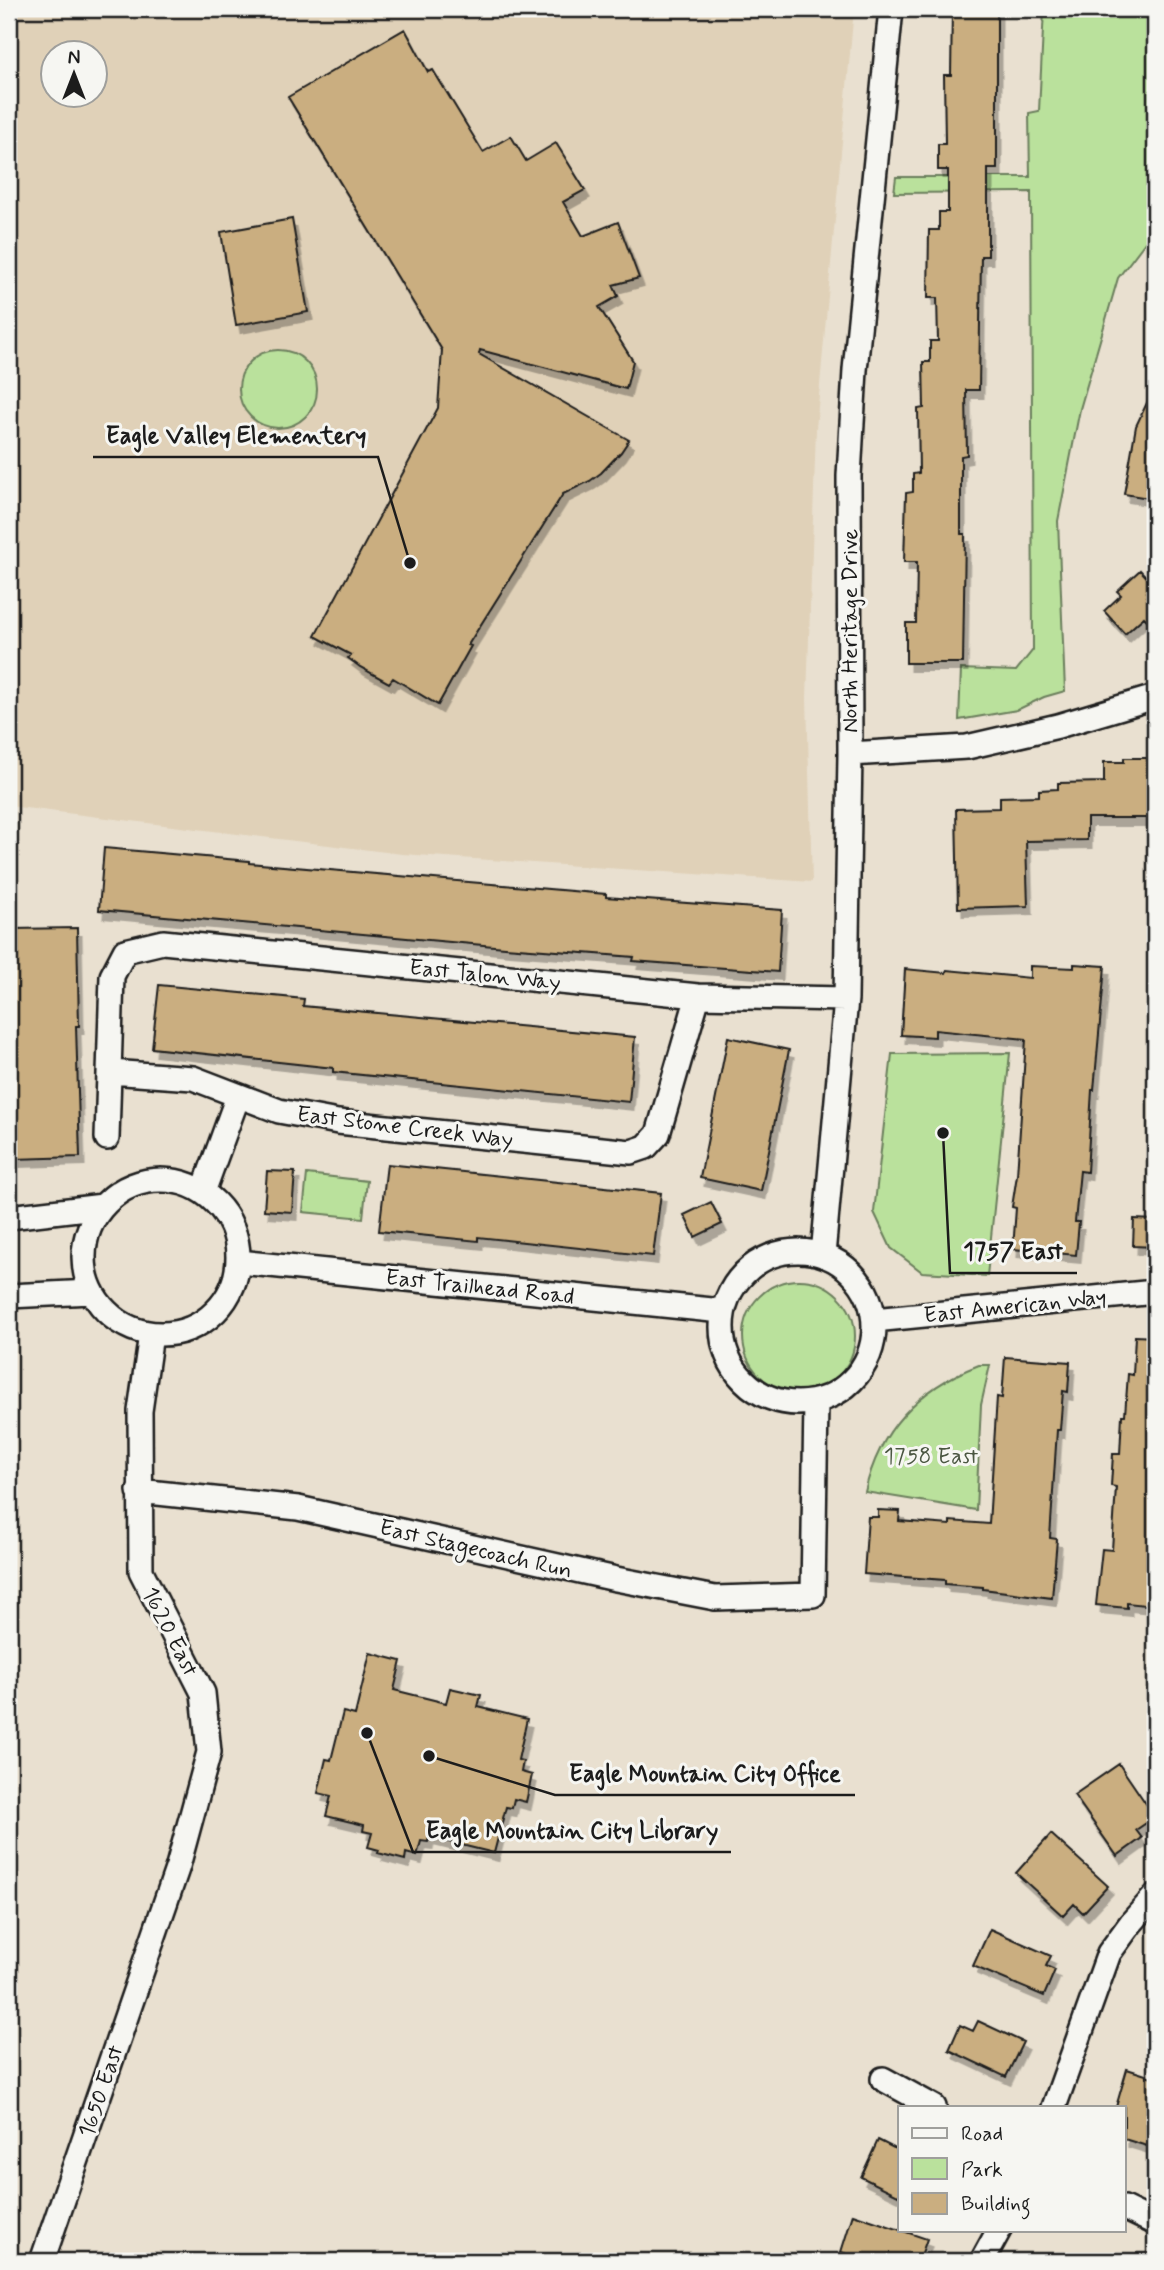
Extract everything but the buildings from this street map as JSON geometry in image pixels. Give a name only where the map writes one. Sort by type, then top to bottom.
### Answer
[{"type":"street","name":"North Heritage Drive","points":[[823,1255],[846,999],[850,754],[849,463],[855,370],[891,9]]},
{"type":"street","points":[[850,754],[967,747],[1058,726],[1155,696]]},
{"type":"street","name":"East Talon Way","points":[[110,1072],[112,976],[125,951],[163,942],[698,996],[846,999]]},
{"type":"street","name":"East Stone Creek Way","points":[[110,1072],[193,1078],[279,1111],[338,1122],[631,1152],[646,1147],[658,1134],[698,996]]},
{"type":"street","points":[[107,1138],[110,1072]]},
{"type":"street","points":[[203,1192],[238,1096]]},
{"type":"street","points":[[161,1179],[183,1183],[203,1192],[219,1205],[231,1222],[237,1242],[239,1262],[233,1287],[219,1308],[200,1324],[177,1333],[152,1334],[133,1329],[116,1320],[102,1308],[92,1292],[84,1270],[84,1247],[90,1225],[103,1206],[120,1191],[139,1182],[161,1179]]},
{"type":"street","points":[[9,1217],[103,1206]]},
{"type":"street","points":[[803,1251],[823,1255],[843,1265],[860,1283],[869,1299],[874,1320],[873,1341],[867,1360],[858,1375],[834,1395],[816,1402],[778,1402],[757,1392],[739,1377],[728,1359],[721,1337],[722,1311],[731,1288],[744,1272],[771,1255],[803,1251]]},
{"type":"street","name":"East Trailhead Road","points":[[239,1262],[722,1311]]},
{"type":"street","points":[[9,1296],[92,1292]]},
{"type":"street","name":"East American Way","points":[[874,1320],[1155,1292]]},
{"type":"street","name":"1620 East","points":[[152,1334],[140,1411],[141,1571],[203,1693],[209,1752],[178,1866],[159,1922]]},
{"type":"street","name":"East Stagecoach Run","points":[[139,1491],[298,1508],[616,1579],[715,1598],[813,1595],[816,1402]]},
{"type":"street","points":[[1054,2106],[1109,1953],[1155,1896]]},
{"type":"street","name":"1650 East","points":[[42,2261],[159,1922]]},
{"type":"street","points":[[883,2079],[932,2106]]},
{"type":"street","points":[[1126,2209],[1155,2223]]},
{"type":"street","points":[[982,2261],[998,2232]]},
{"type":"shaded area","points":[[9,9],[854,9],[816,429],[807,698],[812,882],[402,854],[9,806]]},
{"type":"green space","points":[[1044,9],[1155,9],[1155,229],[1118,278],[1080,409],[1058,521],[1065,691],[1044,697],[1017,710],[959,720],[961,669],[1016,671],[1033,650],[1031,192],[894,193],[896,177],[1030,177],[1029,113],[1039,111]]},
{"type":"green space","points":[[270,350],[286,350],[300,356],[311,367],[317,381],[317,397],[311,411],[300,422],[286,428],[270,428],[256,422],[245,411],[239,397],[239,381],[245,367],[256,356]]},
{"type":"green space","points":[[1010,1053],[987,1276],[922,1272],[891,1248],[874,1212],[892,1054]]},
{"type":"green space","points":[[307,1174],[367,1181],[363,1218],[303,1212]]},
{"type":"green space","points":[[799,1280],[820,1284],[839,1296],[851,1315],[855,1336],[851,1357],[839,1376],[820,1388],[799,1392],[778,1388],[759,1376],[747,1357],[743,1336],[747,1315],[759,1296],[778,1284]]},
{"type":"green space","name":"1758 East","points":[[979,1365],[990,1365],[981,1405],[976,1510],[865,1492],[880,1449],[905,1414],[938,1386]]},
{"type":"place","name":"Eagle Valley Elementery","points":[[410,563]]},
{"type":"place","name":"1757 East","points":[[943,1133]]},
{"type":"place","name":"Eagle Mountain City Library","points":[[367,1733]]},
{"type":"place","name":"Eagle Mountain City Office","points":[[429,1756]]}]
